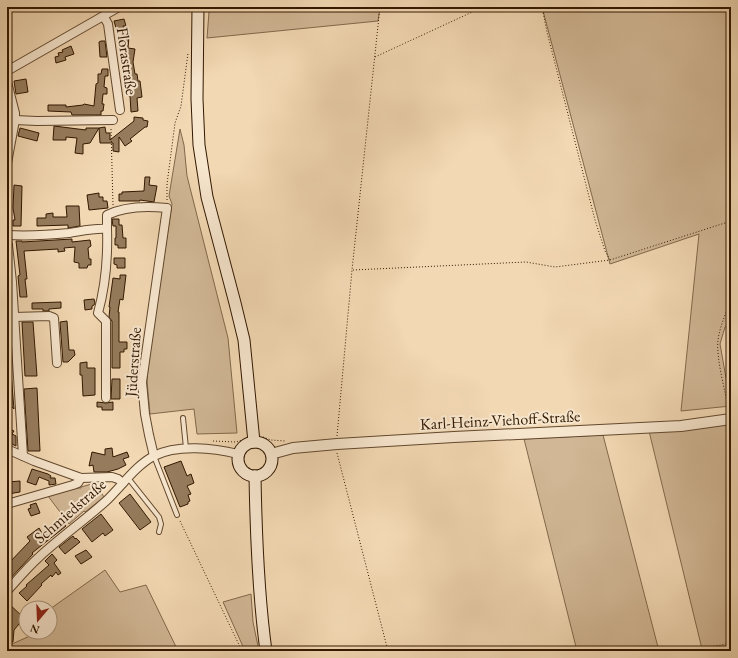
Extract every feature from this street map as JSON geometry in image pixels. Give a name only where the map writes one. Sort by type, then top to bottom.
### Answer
[{"type":"main road","points":[[198,7],[197,99],[199,145],[207,197],[244,340],[254,442]]},
{"type":"main road","points":[[254,442],[265,445],[271,454],[271,465],[269,470],[260,476],[249,476],[238,465],[238,454],[244,445],[254,442]]},
{"type":"main road","points":[[255,476],[258,567],[266,651]]},
{"type":"street","points":[[7,72],[119,7]]},
{"type":"street","name":"Florastraße","points":[[104,17],[108,24],[120,110]]},
{"type":"street","points":[[7,82],[15,120],[7,163]]},
{"type":"street","points":[[15,120],[112,124]]},
{"type":"street","points":[[106,398],[106,321],[98,313],[104,292],[106,277],[108,215],[113,212],[137,208],[167,208]]},
{"type":"street","name":"Jüderstraße","points":[[154,456],[146,421],[142,382],[167,208]]},
{"type":"street","points":[[7,235],[22,236],[58,234],[93,228],[107,229]]},
{"type":"street","points":[[7,241],[14,317],[23,456]]},
{"type":"street","points":[[14,317],[48,316],[54,318],[57,363]]},
{"type":"street","name":"Karl-Heinz-Viehoff-Straße","points":[[271,454],[293,448],[337,444],[681,426],[730,416]]},
{"type":"street","points":[[154,456],[186,449],[202,448],[238,454]]},
{"type":"street","points":[[7,449],[81,478],[112,477],[126,481]]},
{"type":"street","name":"Schmiedstraße","points":[[7,591],[38,558],[95,511],[141,465],[154,456]]},
{"type":"street","points":[[7,504],[74,485],[81,478]]},
{"type":"lane","points":[[183,418],[186,449]]},
{"type":"lane","name":"Jüderstraße","points":[[154,456],[177,515]]},
{"type":"lane","points":[[126,481],[159,518],[161,524],[159,532]]},
{"type":"path","points":[[380,7],[352,270],[337,454],[388,651]]},
{"type":"path","points":[[374,57],[483,7]]},
{"type":"path","points":[[542,7],[595,220],[605,251],[610,260]]},
{"type":"path","points":[[167,208],[166,184],[175,123],[181,106],[189,47]]},
{"type":"path","points":[[112,124],[113,212]]},
{"type":"path","points":[[352,270],[526,262],[555,267],[610,260],[731,221]]},
{"type":"path","points":[[730,416],[718,351],[718,341],[719,333],[731,298]]},
{"type":"path","points":[[236,442],[242,440]]},
{"type":"path","points":[[177,515],[242,651]]},
{"type":"path","points":[[690,651],[731,643]]},
{"type":"shaded area","points":[[216,7],[380,7],[378,21],[207,38],[209,12]]},
{"type":"shaded area","points":[[542,7],[731,7],[731,129],[729,129],[731,150],[731,325],[725,327],[720,344],[731,406],[681,411],[699,234],[610,264]]},
{"type":"shaded area","points":[[180,129],[184,145],[187,176],[228,338],[237,433],[197,434],[194,409],[150,414],[147,381],[149,356],[172,204],[169,196]]},
{"type":"shaded area","points":[[731,423],[731,651],[693,651],[702,649],[649,431]]},
{"type":"shaded area","points":[[603,435],[659,651],[577,651],[524,439]]},
{"type":"shaded area","points":[[95,483],[104,497],[69,524],[48,496],[74,488],[81,488]]},
{"type":"shaded area","points":[[105,570],[120,592],[146,585],[178,651],[11,651],[12,644],[21,640],[58,640],[58,603]]},
{"type":"shaded area","points":[[251,594],[253,622],[259,651],[245,651],[223,602]]},
{"type":"building","points":[[124,19],[126,26],[123,26],[124,30],[118,31],[114,21]]},
{"type":"building","points":[[121,35],[129,36],[128,48],[135,49],[133,62],[135,74],[137,74],[138,81],[140,81],[142,97],[137,98],[138,111],[131,112],[130,96],[128,96],[122,61],[125,61],[126,48],[121,48]]},
{"type":"building","points":[[105,41],[107,57],[100,57],[99,42]]},
{"type":"building","points":[[71,46],[74,54],[65,57],[66,60],[56,63],[55,57],[59,56],[58,53],[63,52],[62,50]]},
{"type":"building","points":[[102,69],[108,69],[108,76],[105,76],[104,87],[107,88],[107,94],[103,94],[102,104],[104,104],[101,115],[72,115],[71,112],[48,111],[48,105],[66,105],[66,107],[84,104],[94,106],[98,74],[101,74]]},
{"type":"building","points":[[26,79],[28,92],[16,94],[14,81]]},
{"type":"building","points":[[134,117],[143,118],[143,120],[148,121],[147,127],[130,139],[132,141],[125,146],[119,137],[119,152],[113,151],[113,143],[100,143],[99,128],[105,127],[106,133],[110,133],[110,140],[134,121]]},
{"type":"building","points":[[54,126],[86,130],[86,128],[99,128],[90,143],[83,144],[83,154],[75,153],[77,138],[66,137],[66,140],[53,140]]},
{"type":"building","points":[[20,128],[39,133],[37,141],[18,136]]},
{"type":"building","points":[[145,177],[150,177],[149,185],[157,186],[154,202],[140,200],[119,201],[119,194],[122,194],[122,192],[144,191]]},
{"type":"building","points":[[14,185],[22,186],[21,226],[13,226],[13,220],[15,220],[13,208]]},
{"type":"building","points":[[99,193],[99,197],[103,197],[103,201],[107,201],[108,208],[89,210],[87,195]]},
{"type":"building","points":[[66,206],[79,206],[80,226],[68,228],[68,225],[37,226],[37,218],[46,218],[46,214],[53,213],[53,217],[67,217]]},
{"type":"building","points":[[112,219],[119,219],[119,225],[122,225],[123,238],[126,238],[126,248],[118,248],[118,245],[115,245],[116,226],[113,226]]},
{"type":"building","points":[[72,239],[72,242],[90,240],[91,246],[88,248],[91,265],[88,265],[87,268],[79,268],[79,263],[74,262],[75,247],[64,248],[65,251],[58,252],[58,249],[24,251],[27,297],[20,297],[18,276],[20,275],[16,241],[22,242]]},
{"type":"building","points":[[114,258],[125,258],[125,268],[117,268],[117,265],[114,264]]},
{"type":"building","points":[[120,275],[126,275],[123,300],[120,299],[118,312],[119,342],[127,342],[127,349],[124,349],[124,352],[120,352],[120,368],[112,368],[112,321],[109,317],[109,307],[113,278],[120,279]]},
{"type":"building","points":[[94,299],[95,303],[92,306],[92,309],[85,310],[84,300]]},
{"type":"building","points":[[61,302],[61,308],[49,309],[49,311],[43,311],[43,309],[32,309],[32,303]]},
{"type":"building","points":[[67,321],[69,350],[74,350],[75,355],[68,362],[63,362],[60,322]]},
{"type":"building","points":[[22,322],[33,322],[37,376],[25,376]]},
{"type":"building","points":[[87,362],[87,368],[95,368],[95,395],[83,396],[80,363]]},
{"type":"building","points":[[7,373],[11,373],[14,409],[12,407],[7,415]]},
{"type":"building","points":[[112,379],[120,379],[120,399],[111,399]]},
{"type":"building","points":[[37,388],[40,451],[28,451],[24,389]]},
{"type":"building","points":[[97,402],[113,402],[113,410],[102,410],[102,407],[97,407]]},
{"type":"building","points":[[7,427],[14,431],[12,434],[16,436],[16,446],[8,442],[7,443]]},
{"type":"building","points":[[112,448],[113,457],[127,452],[129,457],[123,459],[126,465],[107,472],[94,472],[93,465],[89,466],[92,452],[105,455],[105,449]]},
{"type":"building","points":[[181,461],[187,476],[191,474],[194,483],[187,486],[191,494],[188,495],[190,501],[188,504],[180,507],[164,467]]},
{"type":"building","points":[[32,469],[48,474],[51,476],[50,478],[55,478],[56,484],[49,485],[49,481],[39,477],[36,485],[27,482]]},
{"type":"building","points":[[20,481],[20,492],[8,494],[8,482]]},
{"type":"building","points":[[130,494],[151,522],[140,530],[119,503]]},
{"type":"building","points":[[36,503],[40,513],[31,516],[28,509],[31,508],[30,505]]},
{"type":"building","points":[[101,514],[113,530],[105,536],[103,533],[92,542],[82,529]]},
{"type":"building","points":[[61,519],[66,526],[32,553],[33,554],[7,582],[7,565],[30,541],[27,537],[39,528],[42,533]]},
{"type":"building","points":[[73,536],[80,542],[65,554],[59,547]]},
{"type":"building","points":[[86,550],[92,557],[81,564],[75,556]]},
{"type":"building","points":[[52,554],[57,560],[54,563],[61,573],[58,575],[56,572],[52,577],[51,575],[41,584],[42,585],[28,600],[26,600],[19,593],[49,565],[45,561]]},
{"type":"building","points":[[7,602],[18,612],[18,625],[14,630],[13,642],[7,643]]}]
